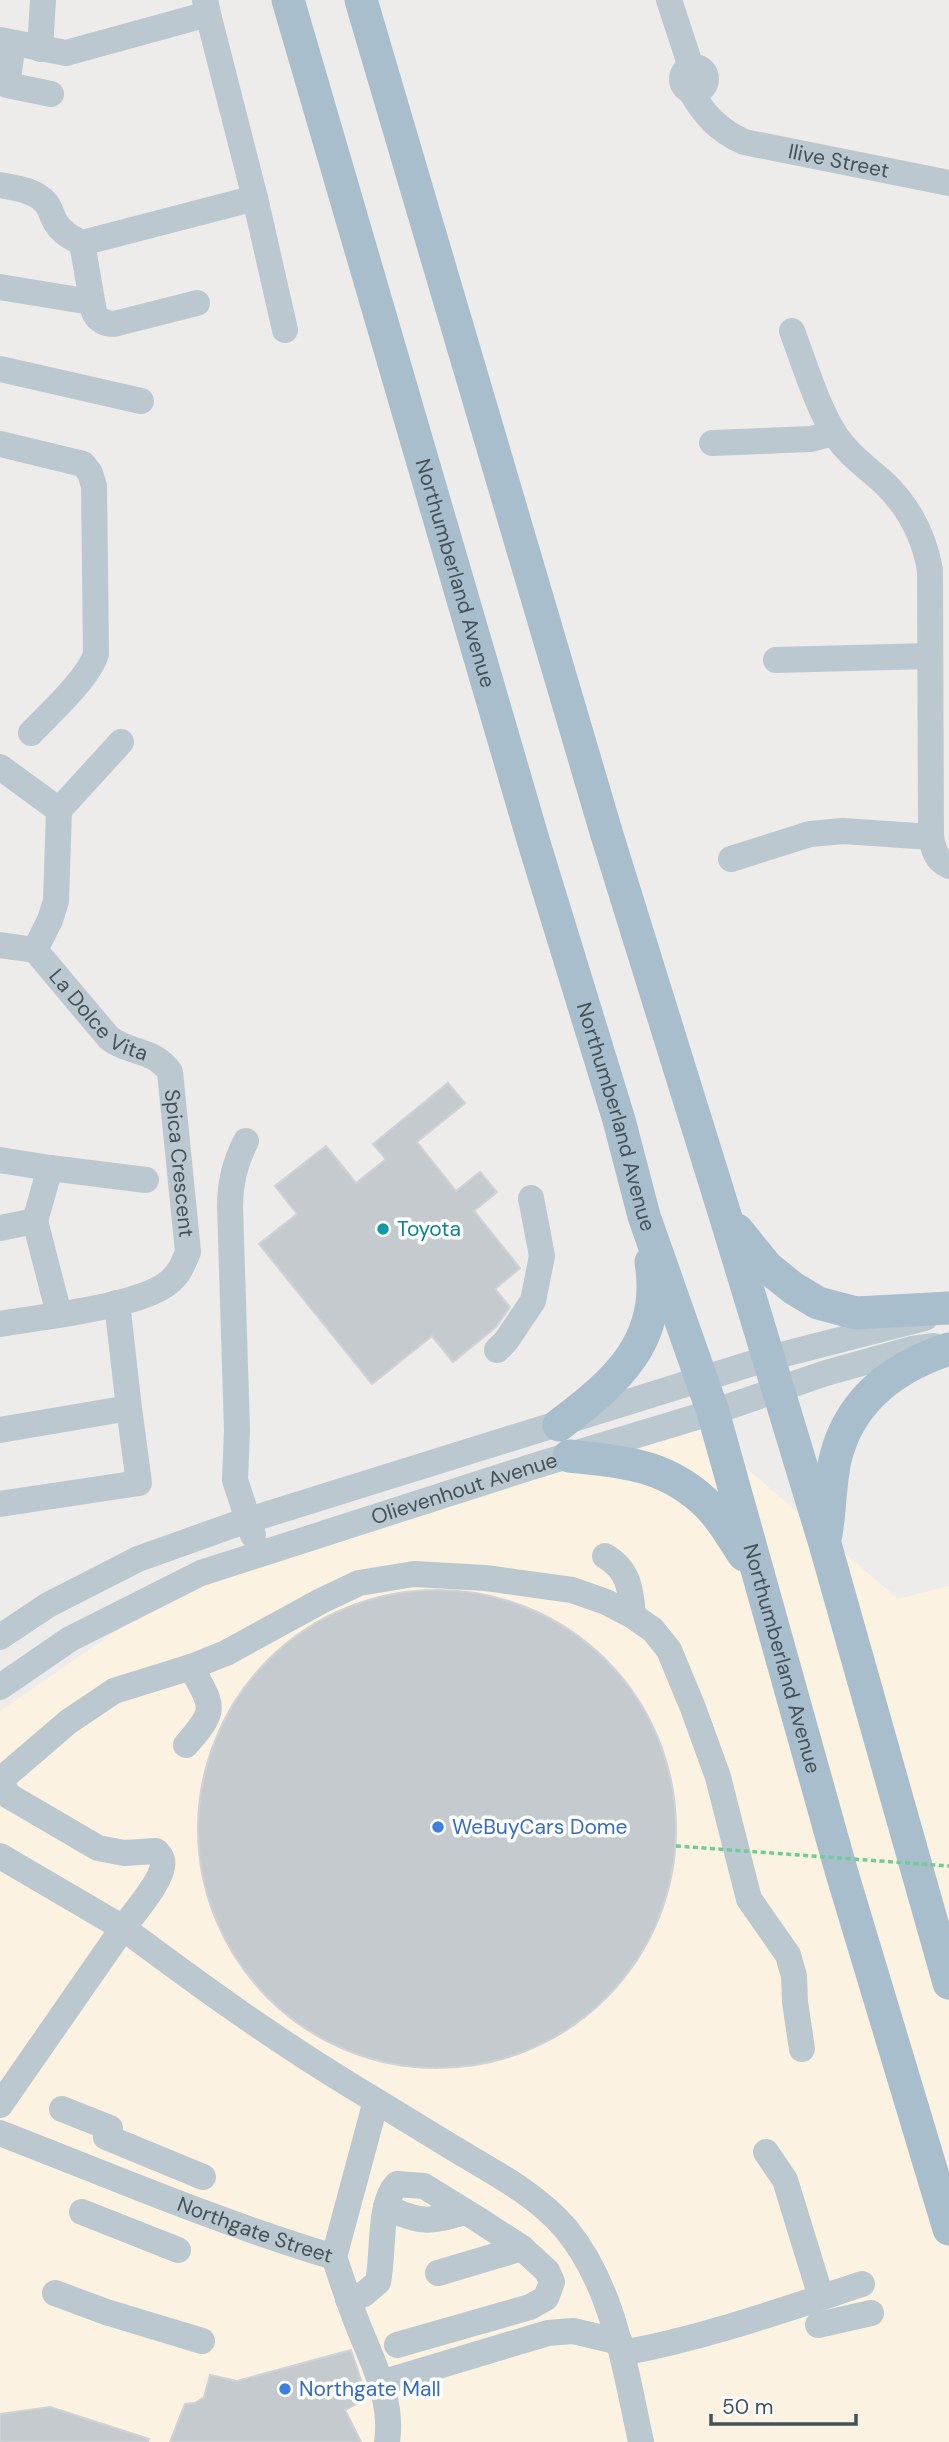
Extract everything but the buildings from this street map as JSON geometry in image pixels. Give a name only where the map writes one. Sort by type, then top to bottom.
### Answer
[{"type":"main road","name":"Northumberland Avenue","points":[[288,0],[534,843],[619,1120],[644,1216],[713,1412],[841,1870],[949,2230]]},
{"type":"main road","points":[[361,0],[610,848],[825,1544],[949,1983]]},
{"type":"main road","points":[[644,1216],[654,1289],[651,1312],[641,1344],[625,1368],[601,1393],[564,1440],[667,1474],[688,1487],[710,1507],[759,1577]]},
{"type":"main road","points":[[726,1217],[767,1267],[793,1288],[818,1303],[856,1313],[949,1309]]},
{"type":"main road","points":[[825,1544],[835,1462],[841,1441],[858,1411],[876,1388],[893,1374],[921,1358],[949,1349]]},
{"type":"street","points":[[40,49],[43,0]]},
{"type":"street","name":"Ilive Street","points":[[669,0],[701,110],[730,135],[759,146],[949,183]]},
{"type":"street","points":[[51,94],[4,85],[7,42],[66,53],[206,7],[255,198],[285,330]]},
{"type":"street","points":[[0,185],[25,190],[43,200],[56,224],[66,234],[82,243],[255,198]]},
{"type":"street","points":[[82,243],[95,316],[106,323],[114,324],[197,303]]},
{"type":"street","points":[[0,287],[91,302]]},
{"type":"street","points":[[792,331],[834,433],[857,461],[883,482],[903,504],[918,529],[926,550],[930,570],[931,837],[934,854],[941,863],[949,866]]},
{"type":"street","points":[[0,369],[141,401]]},
{"type":"street","points":[[712,443],[811,439],[834,433]]},
{"type":"street","points":[[1,442],[83,464],[90,473],[94,486],[96,654],[78,700],[30,733]]},
{"type":"street","points":[[776,660],[929,656]]},
{"type":"street","points":[[0,766],[59,810],[121,742]]},
{"type":"street","name":"La Dolce Vita","points":[[35,950],[56,901],[59,810]]},
{"type":"street","points":[[731,859],[810,834],[843,831],[931,837]]},
{"type":"street","name":"La Dolce Vita","points":[[0,945],[35,950],[109,1038],[116,1044],[155,1057],[170,1072]]},
{"type":"street","name":"Spica Crescent","points":[[0,1324],[117,1303],[154,1292],[169,1283],[181,1269],[188,1252],[170,1072]]},
{"type":"street","points":[[246,1141],[230,1184],[235,1480],[258,1555]]},
{"type":"street","points":[[0,1160],[146,1180]]},
{"type":"street","points":[[50,1168],[35,1221],[59,1314]]},
{"type":"street","points":[[496,1350],[506,1341],[533,1301],[542,1256],[531,1198]]},
{"type":"street","points":[[0,1228],[35,1221]]},
{"type":"street","points":[[0,1504],[139,1483],[117,1303]]},
{"type":"street","name":"Olievenhout Avenue","points":[[0,1687],[71,1639],[201,1573],[258,1555],[564,1440],[703,1380],[769,1358],[872,1333],[949,1309]]},
{"type":"street","name":"Olievenhout Avenue","points":[[0,1637],[48,1605],[138,1559],[249,1520],[564,1440],[713,1412],[826,1373],[949,1343]]},
{"type":"street","points":[[0,1430],[129,1408]]},
{"type":"street","points":[[605,1556],[624,1571],[629,1581],[633,1616]]},
{"type":"street","points":[[0,2105],[159,1876],[163,1861],[156,1850],[124,1853],[98,1848],[9,1796],[2,1785],[6,1773],[68,1722],[114,1691],[226,1653],[359,1583],[414,1574],[486,1577],[572,1590],[606,1602],[653,1630],[669,1650],[718,1777],[749,1899],[788,1955],[794,1976],[802,2049]]},
{"type":"street","points":[[186,1745],[207,1719],[210,1710],[210,1703],[191,1667]]},
{"type":"street","points":[[0,1856],[123,1928],[230,2007],[376,2101],[513,2184],[565,2228],[598,2283],[621,2348],[641,2442]]},
{"type":"street","points":[[334,2257],[376,2101]]},
{"type":"street","points":[[62,2109],[203,2177]]},
{"type":"street","name":"Northgate Street","points":[[0,2133],[217,2220],[334,2257],[389,2413],[387,2442]]},
{"type":"street","points":[[766,2152],[785,2180],[821,2297]]},
{"type":"street","points":[[348,2299],[364,2294],[378,2282],[386,2207],[404,2215],[431,2221],[465,2212],[522,2248],[547,2271],[552,2282],[546,2298],[530,2307],[397,2345]]},
{"type":"street","points":[[82,2212],[178,2250]]},
{"type":"street","points":[[438,2273],[522,2248]]},
{"type":"street","points":[[380,2383],[548,2333],[573,2331],[621,2348],[674,2343],[862,2284]]},
{"type":"street","points":[[55,2294],[202,2342]]},
{"type":"street","points":[[818,2325],[871,2313]]},
{"type":"path","points":[[676,1846],[949,1866]]},
{"type":"shaded area","points":[[699,1427],[898,1599],[949,1586],[949,2442],[0,2442],[0,1711],[163,1599]]},
{"type":"place","name":"Toyota","points":[[383,1229]]},
{"type":"place","name":"WeBuyCars Dome","points":[[438,1827]]},
{"type":"place","name":"Northgate Mall","points":[[285,2389]]}]
